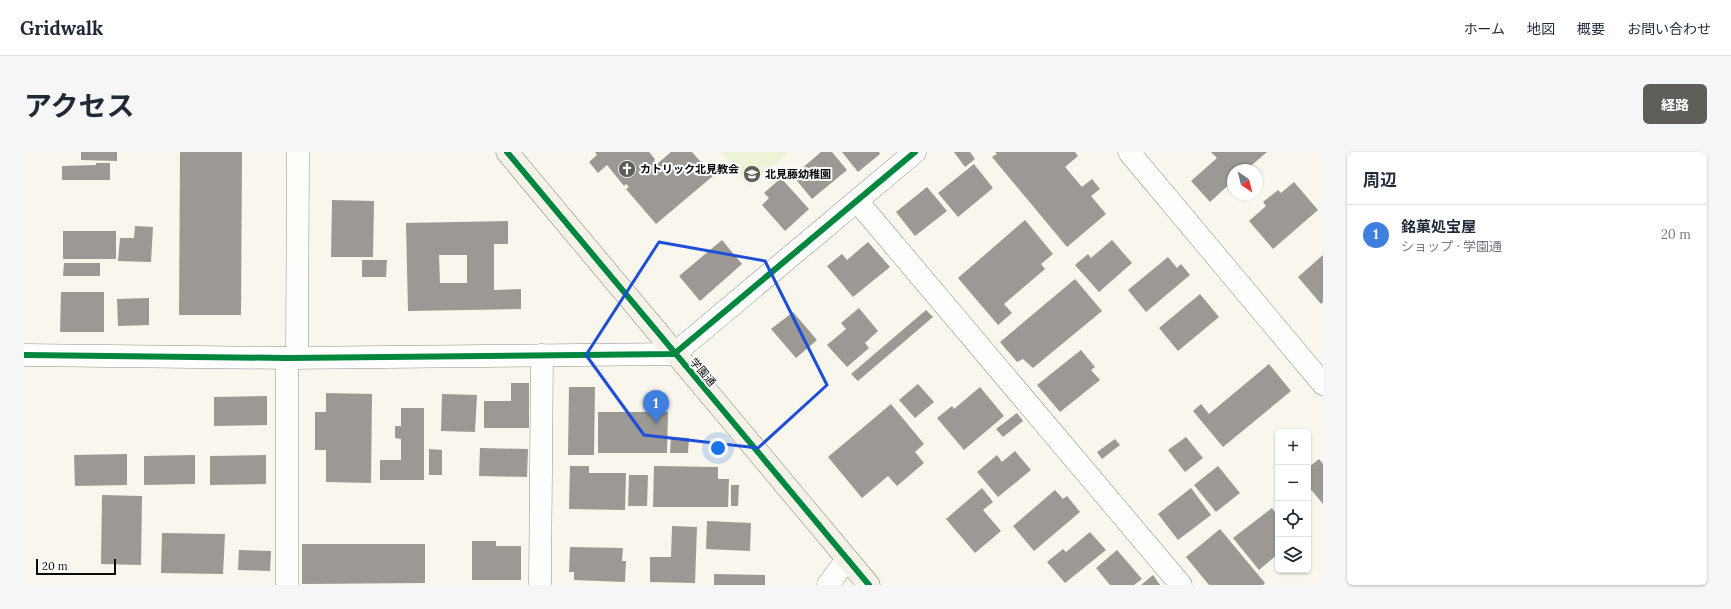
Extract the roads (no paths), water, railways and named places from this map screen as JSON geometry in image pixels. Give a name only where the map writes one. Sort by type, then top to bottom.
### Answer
[{"type":"street","points":[[287,585],[298,152]]},
{"type":"street","name":"学園通","points":[[507,152],[674,354],[869,585]]},
{"type":"street","points":[[24,355],[292,358],[674,354],[915,152]]},
{"type":"street","points":[[1129,152],[1323,384]]},
{"type":"street","points":[[857,201],[1181,585]]},
{"type":"street","points":[[540,585],[542,355]]},
{"type":"street","points":[[828,585],[847,559]]},
{"type":"place","name":"カトリック北見教会","points":[[627,169]]},
{"type":"place","name":"北見藤幼稚園","points":[[752,174]]},
{"type":"place","name":"銘菓処宝屋","points":[[656,423]]}]
